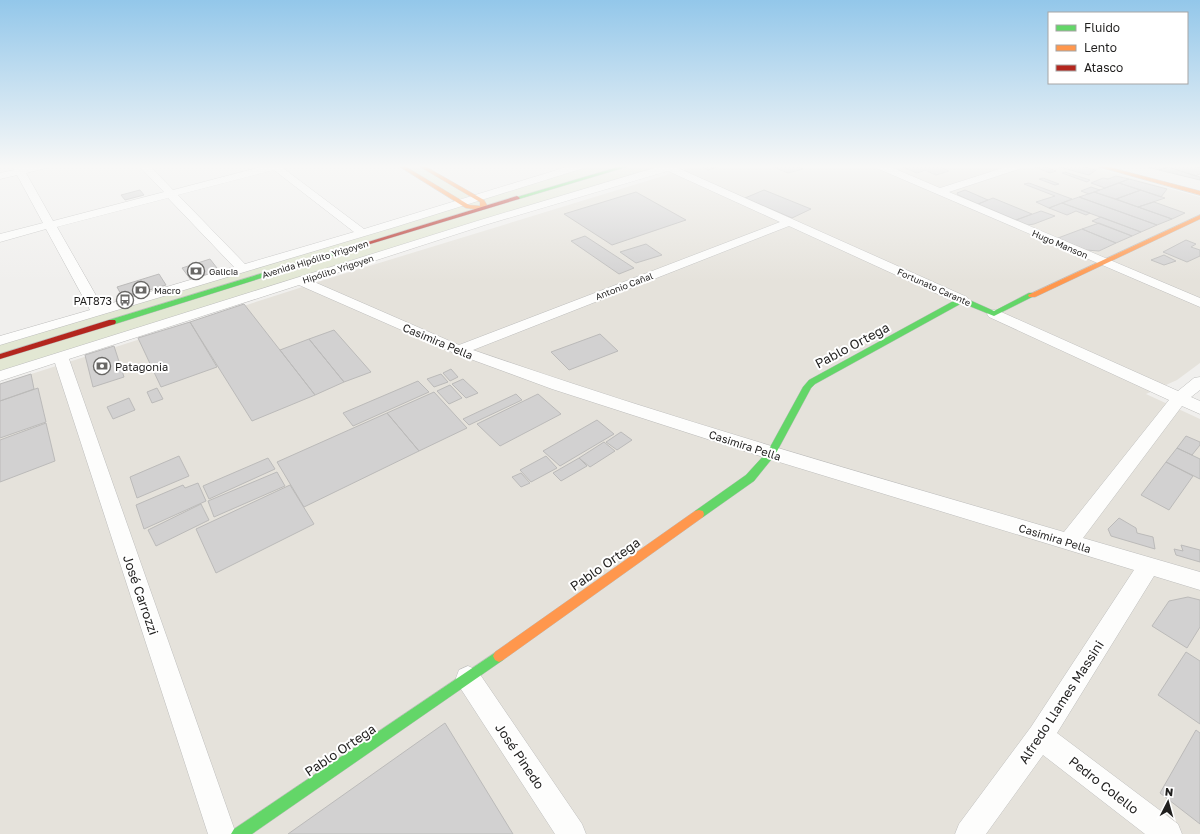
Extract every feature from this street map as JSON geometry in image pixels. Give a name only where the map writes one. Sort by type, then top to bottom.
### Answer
[{"type":"main road","points":[[463,204],[468,207],[482,208]]},
{"type":"main road","points":[[481,222],[483,204]]},
{"type":"main road","name":"Avenida Hipólito Yrigoyen","points":[[2,356],[266,274],[312,254],[438,221],[496,204]]},
{"type":"main road","points":[[994,314],[1200,217]]},
{"type":"main road","points":[[390,225],[438,221]]},
{"type":"main road","points":[[266,274],[312,254],[387,253]]},
{"type":"main road","points":[[183,286],[231,285]]},
{"type":"main road","name":"Fortunato Carante","points":[[962,300],[994,314]]},
{"type":"main road","name":"Pablo Ortega","points":[[239,834],[468,678],[750,478],[772,453],[807,387],[812,382],[962,300]]},
{"type":"street","points":[[38,204],[98,311]]},
{"type":"street","points":[[0,238],[132,204]]},
{"type":"street","points":[[181,204],[242,268]]},
{"type":"street","points":[[326,204],[362,232]]},
{"type":"street","points":[[0,341],[242,268],[312,254],[362,232],[458,204]]},
{"type":"street","name":"Hipólito Yrigoyen","points":[[0,376],[481,222],[543,204]]},
{"type":"street","name":"Fortunato Carante","points":[[751,204],[962,300]]},
{"type":"street","name":"Hugo Manson","points":[[967,204],[1200,303]]},
{"type":"street","name":"Antonio Cañal","points":[[459,350],[789,222]]},
{"type":"street","name":"Casimira Pella","points":[[300,281],[459,350],[558,385],[772,453],[1148,567],[1200,581]]},
{"type":"street","name":"Fortunato Carante","points":[[994,314],[1200,408]]},
{"type":"street","name":"José Carrozzi","points":[[60,357],[222,834]]},
{"type":"street","points":[[1068,542],[1180,398],[1200,382]]},
{"type":"street","name":"Alfredo Llames Massini","points":[[969,834],[1040,736],[1148,567]]},
{"type":"street","name":"José Pinedo","points":[[468,678],[572,834]]},
{"type":"street","name":"Pedro Colello","points":[[1040,736],[1168,834]]},
{"type":"shaded area","points":[[572,204],[1200,204],[1200,363],[1177,380],[1146,394],[1200,419],[1200,834],[0,834],[0,384],[340,275]]},
{"type":"green space","points":[[458,204],[551,204],[0,376],[0,341]]},
{"type":"building","points":[[597,204],[657,204],[686,220],[612,245],[564,214]]},
{"type":"building","points":[[759,204],[798,204],[811,209],[792,218]]},
{"type":"building","points":[[978,204],[1007,204],[1032,214],[1016,220]]},
{"type":"building","points":[[1040,204],[1059,204],[1049,208]]},
{"type":"building","points":[[1060,204],[1065,204],[1090,213],[1086,215],[1076,211],[1067,215],[1049,208]]},
{"type":"building","points":[[1065,204],[1098,204],[1157,225],[1141,232]]},
{"type":"building","points":[[1098,204],[1128,204],[1172,219],[1157,225]]},
{"type":"building","points":[[1130,204],[1147,204],[1138,207]]},
{"type":"building","points":[[1148,204],[1159,204],[1185,213],[1172,219],[1138,207]]},
{"type":"building","points":[[1041,211],[1055,216],[1028,225],[1016,220]]},
{"type":"building","points":[[1101,217],[1141,232],[1132,236],[1092,221]]},
{"type":"building","points":[[1099,223],[1132,236],[1116,243],[1082,229]]},
{"type":"building","points":[[1082,229],[1116,243],[1099,251],[1086,250],[1058,238]]},
{"type":"building","points":[[585,236],[634,268],[619,274],[571,241]]},
{"type":"building","points":[[1186,240],[1196,244],[1191,247],[1200,250],[1200,256],[1187,262],[1163,252]]},
{"type":"building","points":[[646,244],[662,255],[636,263],[620,252]]},
{"type":"building","points":[[1164,255],[1176,261],[1164,265],[1151,260]]},
{"type":"building","points":[[210,259],[217,268],[213,273],[191,280],[182,268]]},
{"type":"building","points":[[159,274],[166,285],[123,298],[117,287]]},
{"type":"building","points":[[244,304],[315,395],[252,421],[190,322]]},
{"type":"building","points":[[190,322],[217,367],[161,387],[138,338]]},
{"type":"building","points":[[334,330],[371,372],[344,382],[309,339]]},
{"type":"building","points":[[600,334],[618,351],[569,370],[551,352]]},
{"type":"building","points":[[309,339],[344,382],[315,395],[280,350]]},
{"type":"building","points":[[114,346],[124,377],[93,387],[85,355]]},
{"type":"building","points":[[451,369],[458,377],[450,381],[443,373]]},
{"type":"building","points":[[31,374],[34,389],[0,401],[0,384]]},
{"type":"building","points":[[441,374],[448,382],[434,387],[427,379]]},
{"type":"building","points":[[463,379],[478,393],[466,398],[452,384]]},
{"type":"building","points":[[418,381],[429,392],[353,426],[343,413]]},
{"type":"building","points":[[450,385],[462,398],[449,404],[437,391]]},
{"type":"building","points":[[38,388],[46,422],[0,438],[0,401]]},
{"type":"building","points":[[157,388],[163,399],[152,403],[147,392]]},
{"type":"building","points":[[434,392],[467,428],[419,451],[387,413]]},
{"type":"building","points":[[516,394],[522,400],[469,425],[463,419]]},
{"type":"building","points":[[538,394],[561,414],[500,446],[477,424]]},
{"type":"building","points":[[129,398],[135,410],[113,419],[107,407]]},
{"type":"building","points":[[387,413],[419,451],[304,507],[277,462]]},
{"type":"building","points":[[597,420],[614,434],[560,466],[543,451]]},
{"type":"building","points":[[46,423],[55,461],[0,482],[0,440]]},
{"type":"building","points":[[621,432],[632,440],[617,450],[606,442]]},
{"type":"building","points":[[1186,436],[1200,442],[1200,445],[1192,455],[1177,448]]},
{"type":"building","points":[[604,442],[615,451],[590,467],[579,458]]},
{"type":"building","points":[[1177,448],[1200,459],[1200,479],[1166,462]]},
{"type":"building","points":[[179,456],[189,476],[137,498],[130,477]]},
{"type":"building","points":[[546,456],[557,468],[531,482],[520,470]]},
{"type":"building","points":[[268,458],[275,469],[209,499],[203,486]]},
{"type":"building","points":[[579,458],[587,466],[561,481],[553,473]]},
{"type":"building","points":[[1166,462],[1193,476],[1169,510],[1141,495]]},
{"type":"building","points":[[277,472],[285,486],[214,517],[208,501]]},
{"type":"building","points":[[521,473],[530,483],[521,487],[512,477]]},
{"type":"building","points":[[198,483],[206,501],[144,529],[136,505],[183,485],[185,488]]},
{"type":"building","points":[[290,485],[314,524],[216,573],[196,529]]},
{"type":"building","points":[[201,504],[209,520],[156,546],[148,530]]},
{"type":"building","points":[[1119,518],[1136,528],[1137,533],[1153,537],[1155,549],[1111,536],[1108,529]]},
{"type":"building","points":[[1181,545],[1200,550],[1200,562],[1176,555],[1174,549],[1183,551]]},
{"type":"building","points":[[1188,597],[1200,600],[1200,627],[1187,648],[1152,626],[1169,601]]},
{"type":"building","points":[[1186,652],[1200,661],[1200,724],[1158,695]]},
{"type":"building","points":[[445,723],[513,834],[288,834]]},
{"type":"building","points":[[1196,730],[1200,733],[1200,824],[1160,793]]},
{"type":"traffic: fast","points":[[112,322],[345,250]]},
{"type":"traffic: fast","points":[[699,514],[750,478],[772,453],[807,387],[812,382],[962,300],[994,314],[1032,295]]},
{"type":"traffic: fast","points":[[239,834],[499,656]]},
{"type":"traffic: slow","points":[[463,204],[468,207],[482,208],[483,204]]},
{"type":"traffic: slow","points":[[1032,295],[1200,217]]},
{"type":"traffic: slow","points":[[499,656],[699,514]]},
{"type":"traffic: jam","points":[[345,250],[497,204]]},
{"type":"traffic: jam","points":[[0,357],[112,322]]},
{"type":"place","name":"Galicia","points":[[196,271]]},
{"type":"place","name":"Macro","points":[[141,290]]},
{"type":"place","name":"PAT873","points":[[125,300]]},
{"type":"place","name":"Patagonia","points":[[102,366]]}]
